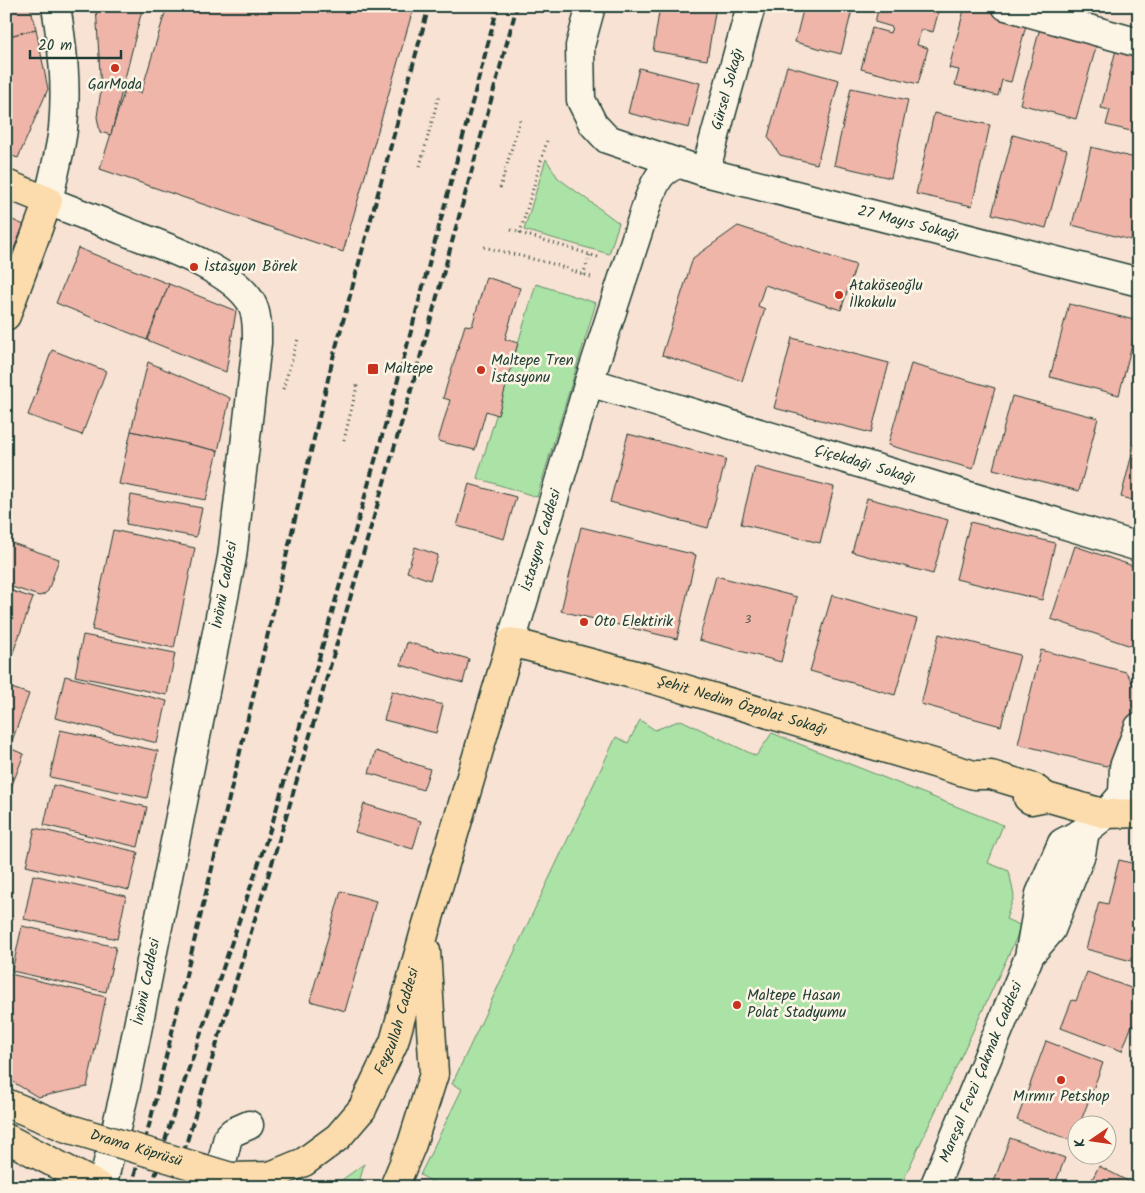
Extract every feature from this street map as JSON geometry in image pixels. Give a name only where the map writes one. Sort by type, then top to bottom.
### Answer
[{"type":"main road","name":"İnönü Caddesi","points":[[6,184],[48,201]]},
{"type":"main road","points":[[6,316],[48,201]]},
{"type":"main road","name":"Şehit Nedim Özpolat Sokağı","points":[[511,642],[655,680],[974,774],[984,784],[1031,800],[1046,798],[1127,801]]},
{"type":"main road","name":"İstasyon Caddesi","points":[[425,931],[511,642]]},
{"type":"main road","points":[[394,1187],[412,1144],[434,1074],[425,931]]},
{"type":"main road","name":"Feyzullah Caddesi","points":[[362,1109],[394,1042],[425,931]]},
{"type":"main road","name":"Drama Köprüsü","points":[[6,1103],[67,1128],[231,1177],[270,1176],[304,1162],[338,1137],[362,1109]]},
{"type":"main road","points":[[6,1138],[101,1187]]},
{"type":"street","points":[[48,201],[63,132],[65,96],[64,58],[56,6]]},
{"type":"street","name":"27 Mayıs Sokağı","points":[[591,6],[580,46],[581,100],[593,124],[607,139],[705,172],[1139,282]]},
{"type":"street","name":"Gürsel Sokağı","points":[[705,172],[751,6]]},
{"type":"street","points":[[1006,6],[1139,43]]},
{"type":"street","name":"İstasyon Caddesi","points":[[511,642],[589,382],[654,186],[661,174],[669,167],[679,164]]},
{"type":"street","name":"İnönü Caddesi","points":[[48,201],[171,249],[215,271],[243,292],[252,304],[257,322],[257,343],[232,557],[125,1091],[101,1187]]},
{"type":"street","name":"Çiçekdağı Sokağı","points":[[589,382],[1139,547]]},
{"type":"street","points":[[1127,801],[1124,767],[1139,728]]},
{"type":"street","name":"Mareşal Fevzi Çakmak Caddesi","points":[[934,1187],[1028,957],[1040,894],[1062,843],[1085,831],[1127,801]]},
{"type":"street","points":[[216,1187],[228,1137],[233,1132],[249,1125]]},
{"type":"path","points":[[420,166],[439,95]]},
{"type":"path","points":[[500,188],[520,120]]},
{"type":"path","points":[[520,233],[547,140]]},
{"type":"path","points":[[510,230],[604,259]]},
{"type":"path","points":[[484,247],[554,264],[620,287]]},
{"type":"path","points":[[583,275],[590,255]]},
{"type":"path","points":[[282,392],[298,339]]},
{"type":"path","points":[[344,440],[358,382]]},
{"type":"green space","points":[[546,159],[558,178],[619,223],[609,254],[524,230]]},
{"type":"green space","points":[[536,284],[596,303],[537,497],[477,478]]},
{"type":"green space","name":"Maltepe Hasan Polat Stadyumu","points":[[640,720],[655,730],[681,720],[756,756],[772,733],[1003,825],[988,863],[1009,871],[1014,896],[1006,919],[1022,926],[900,1187],[438,1187],[438,1185],[420,1175],[462,1089],[452,1084],[616,737],[628,743]]},
{"type":"green space","points":[[364,1164],[358,1187],[332,1187]]},
{"type":"building","points":[[6,6],[30,6],[36,29],[6,37]]},
{"type":"building","points":[[96,6],[143,6],[111,135],[100,132],[97,117],[101,90]]},
{"type":"building","points":[[167,6],[414,6],[343,252],[100,169],[125,89],[141,93]]},
{"type":"building","points":[[660,6],[716,7],[707,60],[653,51]]},
{"type":"building","points":[[804,6],[853,6],[841,54],[795,42]]},
{"type":"building","points":[[879,6],[940,6],[933,32],[921,29],[917,45],[928,48],[918,84],[861,69],[872,28],[890,33],[892,27],[875,22]]},
{"type":"building","points":[[965,6],[984,6],[1028,18],[1011,82],[1002,80],[998,96],[955,85],[959,70],[949,68]]},
{"type":"building","points":[[1041,24],[1098,40],[1076,119],[1020,104]]},
{"type":"building","points":[[36,29],[48,89],[18,158],[6,154],[6,37]]},
{"type":"building","points":[[1118,42],[1139,47],[1139,133],[1106,125],[1110,110],[1101,108]]},
{"type":"building","points":[[787,66],[839,80],[817,164],[780,155],[768,137]]},
{"type":"building","points":[[639,68],[700,83],[689,128],[628,113]]},
{"type":"building","points":[[851,88],[908,100],[891,178],[834,165]]},
{"type":"building","points":[[934,113],[990,125],[972,206],[916,194]]},
{"type":"building","points":[[1013,135],[1067,150],[1046,228],[992,214]]},
{"type":"building","points":[[1091,147],[1139,159],[1139,209],[1131,240],[1072,225]]},
{"type":"building","points":[[6,217],[24,225],[6,267]]},
{"type":"building","points":[[738,226],[856,265],[841,310],[765,285],[758,306],[765,309],[742,381],[662,355],[693,258]]},
{"type":"building","points":[[78,248],[169,284],[147,340],[56,303]]},
{"type":"building","name":"Maltepe Tren İstasyonu","points":[[486,277],[520,288],[505,339],[518,343],[498,415],[486,411],[475,450],[438,441],[450,400],[443,398],[465,325],[472,326]]},
{"type":"building","points":[[169,284],[236,311],[226,372],[147,340]]},
{"type":"building","points":[[1069,304],[1138,321],[1119,395],[1050,377]]},
{"type":"building","points":[[792,338],[889,363],[871,433],[774,408]]},
{"type":"building","points":[[52,350],[106,371],[82,435],[28,415]]},
{"type":"building","points":[[148,362],[230,398],[218,451],[131,431]]},
{"type":"building","points":[[911,364],[995,388],[973,469],[888,445]]},
{"type":"building","points":[[1012,396],[1098,418],[1079,491],[993,469]]},
{"type":"building","points":[[131,431],[218,451],[206,500],[119,484]]},
{"type":"building","points":[[628,434],[726,459],[708,528],[610,502]]},
{"type":"building","points":[[1135,442],[1139,443],[1139,502],[1121,497]]},
{"type":"building","points":[[755,467],[834,487],[820,543],[741,524]]},
{"type":"building","points":[[469,484],[516,497],[504,539],[457,526]]},
{"type":"building","points":[[131,495],[202,508],[196,537],[126,524]]},
{"type":"building","points":[[867,498],[948,520],[933,574],[852,552]]},
{"type":"building","points":[[970,522],[1055,543],[1042,600],[956,579]]},
{"type":"building","points":[[581,527],[696,555],[677,639],[561,611]]},
{"type":"building","points":[[113,530],[195,548],[174,648],[92,630]]},
{"type":"building","points":[[6,541],[59,559],[48,591],[43,595],[39,596],[6,585]]},
{"type":"building","points":[[1075,546],[1139,568],[1139,634],[1134,647],[1051,619]]},
{"type":"building","points":[[415,547],[438,555],[430,580],[407,572]]},
{"type":"building","points":[[716,576],[797,597],[781,662],[699,640]]},
{"type":"building","points":[[6,589],[33,598],[8,666],[6,665]]},
{"type":"building","points":[[832,595],[917,619],[895,695],[810,671]]},
{"type":"building","points":[[939,634],[1020,655],[1001,726],[921,704]]},
{"type":"building","points":[[83,635],[175,653],[167,695],[75,676]]},
{"type":"building","points":[[407,642],[469,659],[463,683],[401,665]]},
{"type":"building","points":[[1041,650],[1126,672],[1139,693],[1116,761],[1106,766],[1018,744]]},
{"type":"building","points":[[65,676],[167,701],[157,743],[55,718]]},
{"type":"building","points":[[6,686],[29,694],[12,741],[6,739]]},
{"type":"building","points":[[392,691],[443,705],[436,733],[384,720]]},
{"type":"building","points":[[60,730],[158,751],[147,798],[50,777]]},
{"type":"building","points":[[6,747],[24,754],[9,793],[6,792]]},
{"type":"building","points":[[376,751],[430,769],[423,790],[369,773]]},
{"type":"building","points":[[53,785],[147,807],[138,847],[44,825]]},
{"type":"building","points":[[364,804],[421,821],[413,849],[355,832]]},
{"type":"building","points":[[35,828],[138,852],[129,890],[26,866]]},
{"type":"building","points":[[1119,860],[1139,865],[1139,963],[1086,949],[1099,902],[1108,904]]},
{"type":"building","points":[[33,875],[126,896],[117,939],[24,919]]},
{"type":"building","points":[[341,891],[376,901],[345,1011],[310,1001]]},
{"type":"building","points":[[22,926],[116,947],[106,992],[12,971]]},
{"type":"building","points":[[1087,972],[1139,991],[1139,1019],[1136,1027],[1132,1025],[1122,1051],[1061,1028],[1072,1000],[1076,1001]]},
{"type":"building","points":[[6,973],[106,997],[87,1087],[38,1097],[6,1078]]},
{"type":"building","points":[[1046,1041],[1103,1063],[1083,1116],[1068,1116],[1068,1139],[1017,1120]]},
{"type":"building","points":[[1010,1138],[1065,1158],[1054,1187],[992,1187]]},
{"type":"building","points":[[1099,1166],[1139,1187],[1088,1187]]},
{"type":"railway","points":[[131,1187],[150,1122],[227,807],[333,358],[429,6]]},
{"type":"railway","points":[[152,1187],[169,1127],[273,821],[399,376],[498,6]]},
{"type":"railway","points":[[173,1187],[284,824],[414,380],[517,6]]},
{"type":"place","name":"GarModa","points":[[115,68]]},
{"type":"place","name":"İstasyon Börek","points":[[194,267]]},
{"type":"place","name":"Ataköseoğlu İlkokulu","points":[[839,295]]},
{"type":"place","name":"Maltepe","points":[[373,369]]},
{"type":"place","name":"Maltepe Tren İstasyonu","points":[[481,370]]},
{"type":"place","name":"Oto Elektirik","points":[[584,622]]},
{"type":"place","name":"Maltepe Hasan Polat Stadyumu","points":[[737,1005]]},
{"type":"place","name":"Mırmır Petshop","points":[[1061,1080]]}]
